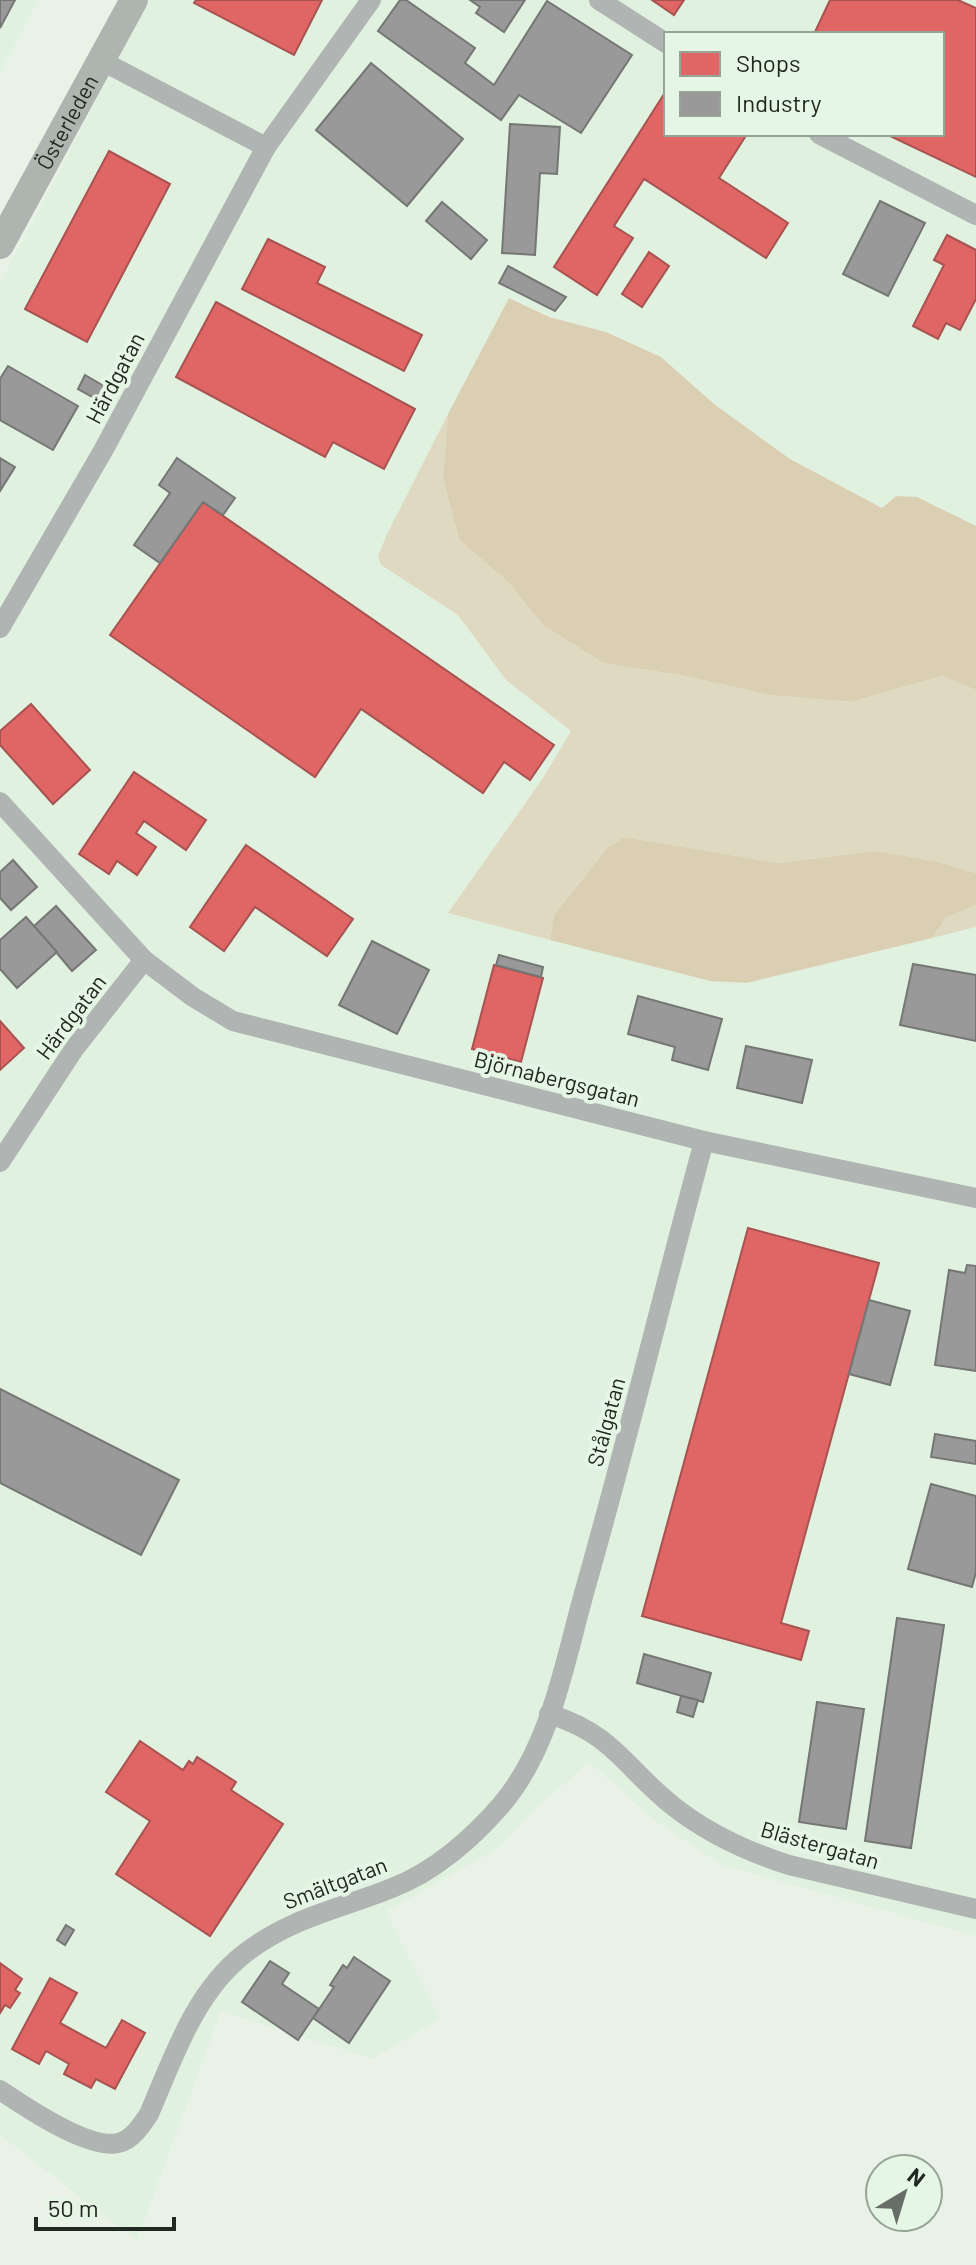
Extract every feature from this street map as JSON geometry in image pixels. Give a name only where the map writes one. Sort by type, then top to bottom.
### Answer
[{"type":"main road","name":"Österleden","points":[[0,245],[134,0]]},
{"type":"street","name":"Härdgatan","points":[[0,628],[104,449],[266,147],[371,0]]},
{"type":"street","points":[[599,0],[664,42]]},
{"type":"street","points":[[102,61],[266,147]]},
{"type":"street","points":[[823,136],[976,215]]},
{"type":"street","points":[[0,802],[144,960]]},
{"type":"street","name":"Härdgatan","points":[[0,1162],[74,1049],[144,960]]},
{"type":"street","name":"Björnabergsgatan","points":[[144,960],[193,997],[233,1021],[704,1141],[976,1198]]},
{"type":"street","name":"Stålgatan","points":[[549,1714],[603,1525],[704,1141]]},
{"type":"street","name":"Blästergatan","points":[[549,1714],[594,1733],[673,1806],[715,1834],[762,1856],[976,1909]]},
{"type":"street","name":"Smältgatan","points":[[0,2090],[84,2138],[106,2145],[121,2143],[140,2127],[149,2114],[187,2029],[224,1974],[243,1955],[300,1920],[394,1887],[448,1855],[478,1830],[514,1790],[531,1763],[549,1714]]},
{"type":"shaded area","points":[[0,0],[38,0],[0,74]]},
{"type":"shaded area","points":[[149,0],[976,0],[976,526],[917,497],[896,496],[882,508],[790,459],[714,404],[661,357],[606,332],[549,317],[510,298],[378,556],[381,565],[458,615],[506,680],[571,731],[543,778],[449,913],[710,981],[747,983],[976,927],[976,1936],[722,1865],[653,1819],[589,1762],[535,1810],[500,1847],[386,1912],[440,2019],[372,2059],[221,2011],[137,2241],[0,2135],[0,283]]},
{"type":"shaded area","points":[[509,298],[549,317],[606,332],[661,357],[714,404],[790,459],[882,508],[896,496],[917,497],[976,526],[976,690],[943,676],[851,702],[768,695],[686,676],[603,663],[543,625],[508,582],[459,540],[443,478],[448,414]]},
{"type":"shaded area","points":[[448,414],[443,478],[459,540],[508,582],[543,625],[603,663],[686,676],[768,695],[851,702],[944,676],[976,690],[976,873],[935,861],[876,851],[779,863],[624,837],[607,848],[554,915],[550,940],[448,913],[543,778],[571,731],[506,680],[458,615],[381,565],[378,556],[387,534]]},
{"type":"shaded area","points":[[624,837],[779,863],[876,851],[935,861],[976,873],[976,905],[946,918],[932,938],[747,983],[710,981],[550,940],[554,915],[607,848]]},
{"type":"shaded area","points":[[976,905],[976,927],[932,938],[946,918]]},
{"type":"building: Shops","points":[[196,0],[322,0],[294,55],[194,3]]},
{"type":"building: Shops","points":[[652,0],[684,0],[674,15]]},
{"type":"building: Shops","points":[[830,0],[958,0],[976,8],[976,177],[890,136],[944,136],[944,32],[815,32]]},
{"type":"building: Shops","points":[[664,94],[664,136],[746,136],[719,178],[788,223],[766,258],[644,179],[614,226],[633,238],[597,295],[554,267]]},
{"type":"building: Shops","points":[[109,151],[170,184],[87,342],[25,309]]},
{"type":"building: Shops","points":[[947,235],[976,250],[976,299],[960,330],[946,323],[938,339],[913,326],[944,265],[934,260]]},
{"type":"building: Shops","points":[[268,239],[325,267],[317,283],[422,335],[404,371],[242,289]]},
{"type":"building: Shops","points":[[649,252],[669,266],[642,307],[622,294]]},
{"type":"building: Shops","points":[[216,302],[415,409],[384,469],[333,442],[325,457],[176,377]]},
{"type":"building: Shops","points":[[203,502],[554,745],[530,780],[504,762],[483,793],[361,709],[315,777],[110,635]]},
{"type":"building: Shops","points":[[31,704],[90,770],[53,804],[0,745],[0,731]]},
{"type":"building: Shops","points":[[134,772],[206,820],[186,850],[144,821],[136,833],[156,847],[137,875],[117,861],[109,874],[79,854]]},
{"type":"building: Shops","points":[[246,845],[353,919],[327,956],[255,907],[224,951],[190,927]]},
{"type":"building: Shops","points":[[494,965],[543,978],[521,1062],[472,1049]]},
{"type":"building: Shops","points":[[0,1021],[24,1048],[0,1070]]},
{"type":"building: Shops","points":[[748,1228],[879,1263],[781,1623],[809,1631],[801,1660],[642,1616]]},
{"type":"building: Shops","points":[[140,1741],[183,1770],[189,1761],[193,1764],[197,1757],[236,1782],[231,1790],[283,1824],[210,1936],[116,1874],[150,1821],[106,1792]]},
{"type":"building: Shops","points":[[0,1963],[22,1979],[15,1990],[20,1993],[10,2008],[5,2005],[0,2013]]},
{"type":"building: Shops","points":[[50,1978],[77,1993],[60,2023],[106,2048],[122,2020],[145,2033],[115,2089],[96,2079],[91,2088],[64,2074],[69,2064],[46,2051],[39,2064],[12,2049]]},
{"type":"building: Industry","points":[[0,0],[15,0],[0,28]]},
{"type":"building: Industry","points":[[400,0],[406,0],[475,48],[465,63],[494,85],[547,1],[632,55],[581,133],[519,95],[501,120],[378,31]]},
{"type":"building: Industry","points":[[470,0],[525,0],[504,32],[476,13],[480,7]]},
{"type":"building: Industry","points":[[371,63],[463,139],[407,206],[316,130]]},
{"type":"building: Industry","points":[[510,124],[560,127],[557,174],[540,173],[535,255],[502,253]]},
{"type":"building: Industry","points":[[880,201],[925,223],[888,296],[843,274]]},
{"type":"building: Industry","points":[[442,202],[487,240],[471,259],[426,221]]},
{"type":"building: Industry","points":[[508,266],[566,297],[555,311],[499,283]]},
{"type":"building: Industry","points":[[8,366],[78,406],[53,450],[0,420],[0,379]]},
{"type":"building: Industry","points":[[85,375],[104,386],[96,399],[78,389]]},
{"type":"building: Industry","points":[[0,458],[15,467],[0,491]]},
{"type":"building: Industry","points":[[177,458],[235,498],[223,515],[203,502],[160,563],[134,545],[170,493],[159,485]]},
{"type":"building: Industry","points":[[13,860],[37,887],[11,910],[0,898],[0,872]]},
{"type":"building: Industry","points":[[56,906],[96,950],[72,971],[34,926]]},
{"type":"building: Industry","points":[[26,917],[57,952],[17,988],[0,969],[0,940]]},
{"type":"building: Industry","points":[[372,941],[429,970],[397,1034],[339,1005]]},
{"type":"building: Industry","points":[[499,955],[543,967],[541,977],[496,965]]},
{"type":"building: Industry","points":[[913,964],[976,975],[976,1041],[900,1025]]},
{"type":"building: Industry","points":[[638,996],[722,1019],[708,1070],[672,1060],[675,1047],[628,1034]]},
{"type":"building: Industry","points":[[746,1046],[812,1060],[802,1103],[737,1088]]},
{"type":"building: Industry","points":[[967,1265],[976,1266],[976,1371],[935,1365],[949,1270],[965,1273]]},
{"type":"building: Industry","points":[[869,1300],[910,1311],[890,1385],[849,1374]]},
{"type":"building: Industry","points":[[0,1389],[179,1480],[141,1555],[0,1483]]},
{"type":"building: Industry","points":[[935,1434],[976,1441],[976,1464],[931,1457]]},
{"type":"building: Industry","points":[[931,1484],[976,1496],[976,1572],[972,1587],[908,1569]]},
{"type":"building: Industry","points":[[897,1618],[944,1625],[911,1848],[865,1841]]},
{"type":"building: Industry","points":[[644,1654],[711,1673],[703,1702],[637,1683]]},
{"type":"building: Industry","points":[[681,1696],[698,1700],[693,1717],[677,1712]]},
{"type":"building: Industry","points":[[817,1702],[864,1709],[846,1829],[799,1822]]},
{"type":"building: Industry","points":[[66,1925],[74,1930],[65,1945],[57,1940]]},
{"type":"building: Industry","points":[[354,1957],[390,1981],[349,2043],[313,2018],[334,1987],[330,1985],[343,1965],[347,1968]]},
{"type":"building: Industry","points":[[270,1961],[289,1973],[282,1984],[319,2009],[298,2040],[242,2002]]}]
